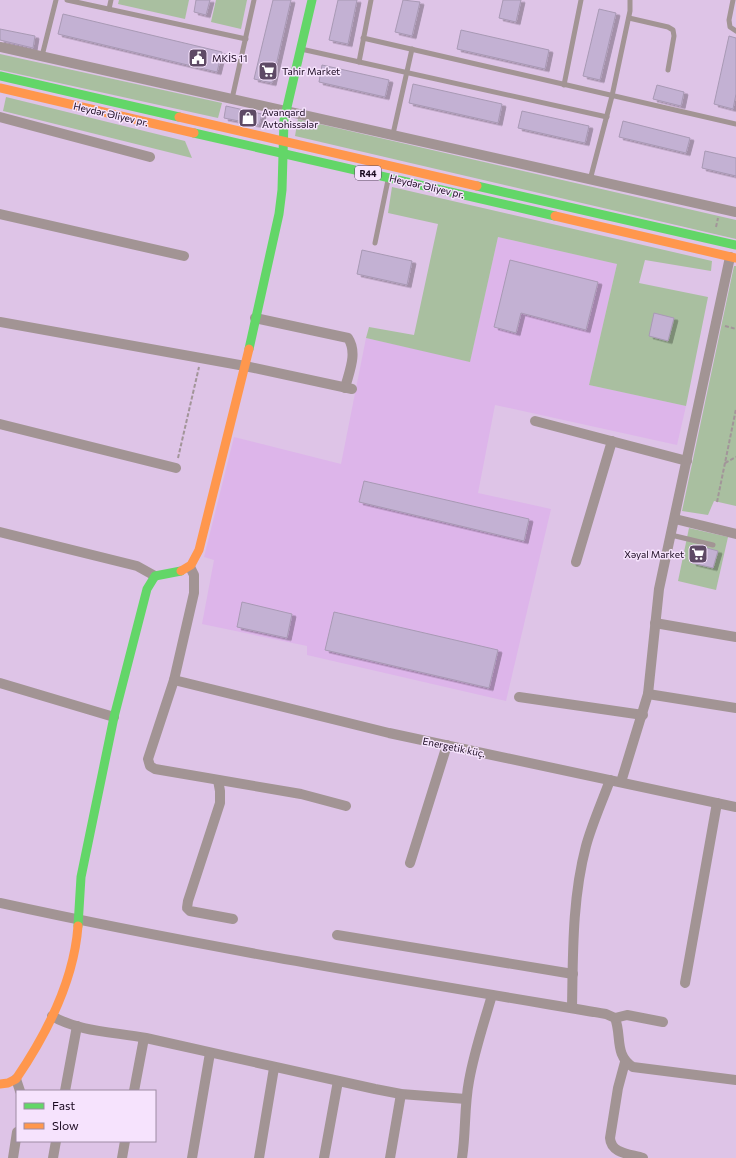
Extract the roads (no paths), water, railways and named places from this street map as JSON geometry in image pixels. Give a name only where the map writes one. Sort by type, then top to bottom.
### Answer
[{"type":"main road","points":[[0,1084],[8,1083],[16,1079],[25,1066],[52,1016],[66,982],[77,936],[81,877],[114,717],[147,590],[155,576],[183,571],[190,567],[200,550],[245,366],[278,214],[282,190],[282,154],[285,110],[312,0]]},
{"type":"main road","name":"Heydər Əliyev pr.","points":[[0,76],[736,245]]},
{"type":"main road","name":"Heydər Əliyev pr.","points":[[0,88],[733,257]]},
{"type":"street","points":[[0,47],[736,212]]},
{"type":"street","points":[[0,117],[150,157]]},
{"type":"street","points":[[0,214],[184,256]]},
{"type":"street","points":[[621,782],[643,715],[648,694],[659,589],[733,257]]},
{"type":"street","points":[[0,322],[245,366],[348,388],[353,354],[352,345],[348,338],[256,318]]},
{"type":"street","points":[[535,421],[687,460]]},
{"type":"street","points":[[0,424],[176,468]]},
{"type":"street","points":[[576,562],[612,441]]},
{"type":"street","points":[[675,519],[736,534]]},
{"type":"street","points":[[0,532],[136,566],[155,576]]},
{"type":"street","points":[[190,567],[194,575],[194,593],[174,680],[148,759],[150,766],[155,769],[301,794],[346,806]]},
{"type":"street","points":[[655,624],[736,637]]},
{"type":"street","name":"Energetik küç.","points":[[174,680],[389,733],[736,807]]},
{"type":"street","points":[[0,683],[114,717]]},
{"type":"street","points":[[648,694],[736,708]]},
{"type":"street","points":[[519,697],[643,715]]},
{"type":"street","points":[[410,863],[447,745]]},
{"type":"street","points":[[218,780],[220,803],[187,908],[190,912],[233,919]]},
{"type":"street","points":[[572,1008],[575,917],[580,876],[586,846],[610,780]]},
{"type":"street","points":[[685,983],[717,803]]},
{"type":"street","points":[[0,903],[79,920],[492,995],[606,1014],[614,1018],[618,1025],[621,1055],[625,1062],[633,1067],[736,1080]]},
{"type":"street","points":[[337,935],[573,974]]},
{"type":"street","points":[[462,1158],[465,1140],[466,1099],[474,1059],[492,995]]},
{"type":"street","points":[[614,1018],[627,1015],[663,1022]]},
{"type":"street","points":[[52,1016],[62,1022],[77,1026],[144,1038],[274,1068],[401,1094],[466,1099]]},
{"type":"street","points":[[65,1090],[77,1026]]},
{"type":"street","points":[[134,1090],[144,1038]]},
{"type":"street","points":[[192,1158],[210,1053]]},
{"type":"street","points":[[625,1062],[618,1088],[610,1145],[614,1150],[644,1158]]},
{"type":"street","points":[[259,1158],[274,1068]]},
{"type":"street","points":[[16,1079],[20,1090]]},
{"type":"street","points":[[324,1158],[338,1081]]},
{"type":"street","points":[[390,1158],[401,1094]]},
{"type":"street","points":[[14,1158],[16,1141]]},
{"type":"street","points":[[53,1158],[56,1142]]},
{"type":"street","points":[[122,1158],[125,1142]]},
{"type":"lane","points":[[42,56],[56,0]]},
{"type":"lane","points":[[68,0],[246,39]]},
{"type":"lane","points":[[109,9],[111,0]]},
{"type":"lane","points":[[232,99],[254,0]]},
{"type":"lane","points":[[359,62],[371,0]]},
{"type":"lane","points":[[564,85],[581,0]]},
{"type":"lane","points":[[590,180],[612,96],[629,18],[630,0]]},
{"type":"lane","points":[[733,0],[729,20],[730,27],[736,31]]},
{"type":"lane","points":[[629,18],[668,27],[673,30],[674,36],[668,70]]},
{"type":"lane","points":[[363,38],[736,124]]},
{"type":"lane","points":[[300,49],[607,118]]},
{"type":"lane","points":[[393,134],[412,49]]},
{"type":"lane","points":[[375,243],[388,178]]},
{"type":"lane","points":[[671,535],[713,544]]},
{"type":"place","name":"MKİS 11","points":[[198,58]]},
{"type":"place","name":"Tahir Market","points":[[268,71]]},
{"type":"place","name":"Avanqard Avtohissələr","points":[[248,118]]},
{"type":"place","name":"Xəyal Market","points":[[698,554]]}]
